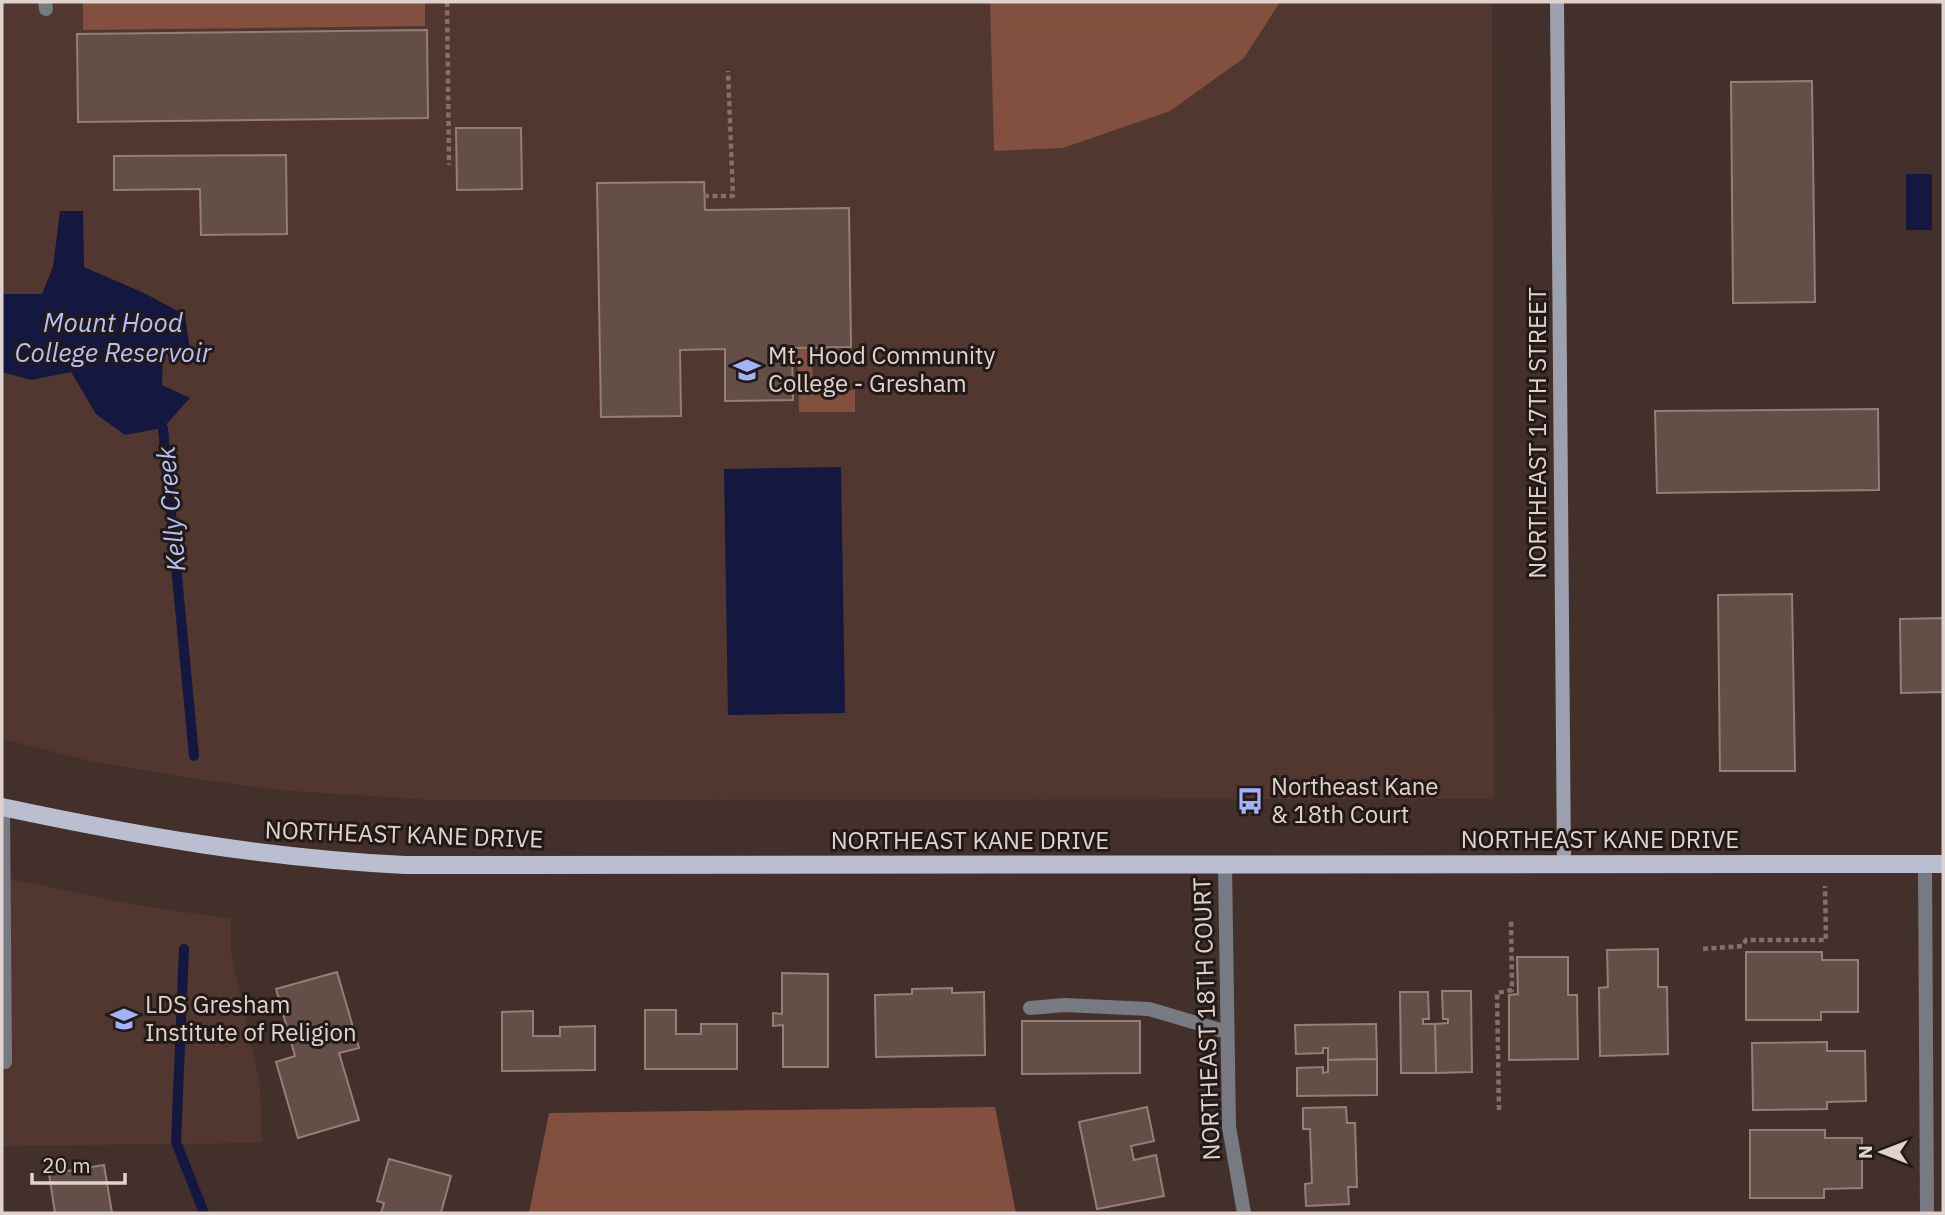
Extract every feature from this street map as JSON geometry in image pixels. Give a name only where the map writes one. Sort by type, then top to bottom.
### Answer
[{"type":"main road","name":"NORTHEAST KANE DRIVE","points":[[3,807],[146,837],[239,851],[347,862],[496,866],[1934,864]]},
{"type":"street","name":"NORTHEAST 17TH STREET","points":[[1557,2],[1564,864]]},
{"type":"street","points":[[3,807],[5,1062]]},
{"type":"street","points":[[1927,1213],[1934,864]]},
{"type":"street","name":"NORTHEAST 18TH COURT","points":[[1225,865],[1229,1127],[1244,1213]]},
{"type":"street","points":[[1030,1008],[1065,1005],[1149,1009],[1227,1032]]},
{"type":"path","points":[[447,2],[449,165]]},
{"type":"path","points":[[704,196],[733,196],[728,71]]},
{"type":"path","points":[[1703,949],[1742,946],[1746,940],[1826,940],[1825,864]]},
{"type":"path","points":[[1499,1110],[1497,993],[1512,990],[1511,919]]},
{"type":"shaded area","name":"Mt. Hood Community College - Gresham","points":[[2,2],[1492,2],[1494,799],[431,800],[278,790],[190,778],[95,762],[2,739]]},
{"type":"shaded area","points":[[83,2],[425,2],[425,26],[83,30]]},
{"type":"shaded area","points":[[990,2],[1280,2],[1244,58],[1170,111],[1063,148],[994,151]]},
{"type":"shaded area","points":[[797,348],[812,348],[813,391],[855,390],[855,412],[799,412]]},
{"type":"shaded area","name":"LDS Gresham Institute of Religion","points":[[2,877],[130,904],[231,919],[231,952],[260,1085],[262,1143],[2,1146]]},
{"type":"shaded area","points":[[995,1107],[1016,1213],[529,1213],[549,1113]]},
{"type":"water","points":[[1906,174],[1932,174],[1932,230],[1906,230]]},
{"type":"water","name":"Mount Hood College Reservoir","points":[[60,211],[83,211],[84,267],[146,294],[185,315],[190,350],[163,355],[162,385],[190,398],[163,428],[125,435],[96,414],[71,372],[31,380],[2,372],[2,289],[4,294],[42,294],[53,267]]},
{"type":"water","points":[[841,467],[845,713],[728,715],[724,469]]},
{"type":"building","points":[[427,30],[428,118],[78,122],[77,34]]},
{"type":"building","points":[[1812,81],[1815,302],[1733,303],[1731,82]]},
{"type":"building","points":[[456,128],[521,128],[522,189],[457,190]]},
{"type":"building","points":[[286,155],[287,234],[201,235],[200,189],[114,190],[114,156]]},
{"type":"building","points":[[704,182],[705,210],[849,208],[851,347],[792,348],[793,400],[725,401],[725,349],[680,350],[681,416],[601,417],[597,183]]},
{"type":"building","points":[[1878,409],[1879,490],[1657,493],[1655,411]]},
{"type":"building","points":[[1792,594],[1795,771],[1720,771],[1718,595]]},
{"type":"building","points":[[1943,618],[1943,692],[1901,693],[1900,619]]},
{"type":"building","points":[[1658,949],[1658,987],[1667,987],[1668,1054],[1600,1056],[1599,988],[1608,987],[1607,950]]},
{"type":"building","points":[[1746,952],[1822,952],[1822,960],[1858,960],[1858,1012],[1821,1012],[1821,1020],[1746,1020]]},
{"type":"building","points":[[1517,957],[1568,957],[1568,995],[1577,995],[1578,1059],[1509,1060],[1509,995],[1518,994]]},
{"type":"building","points":[[337,972],[359,1048],[339,1053],[359,1120],[298,1138],[276,1062],[295,1056],[276,989]]},
{"type":"building","points":[[782,973],[828,974],[828,1067],[783,1067],[783,1025],[773,1026],[773,1013],[782,1014]]},
{"type":"building","points":[[952,988],[952,993],[984,992],[985,1055],[876,1057],[875,995],[912,994],[912,989]]},
{"type":"building","points":[[1442,991],[1471,991],[1472,1072],[1436,1073],[1435,1024],[1448,1023],[1448,1019],[1443,1019]]},
{"type":"building","points":[[1400,992],[1428,992],[1429,1019],[1423,1019],[1423,1024],[1435,1024],[1436,1073],[1401,1073]]},
{"type":"building","points":[[645,1010],[676,1010],[676,1034],[701,1034],[701,1024],[737,1024],[737,1069],[645,1069]]},
{"type":"building","points":[[533,1011],[533,1036],[560,1036],[560,1027],[595,1026],[595,1070],[502,1071],[502,1012]]},
{"type":"building","points":[[1022,1021],[1140,1021],[1140,1073],[1022,1074]]},
{"type":"building","points":[[1376,1024],[1377,1059],[1328,1060],[1328,1048],[1323,1048],[1323,1053],[1296,1054],[1295,1025]]},
{"type":"building","points":[[1827,1042],[1827,1051],[1865,1051],[1866,1101],[1827,1102],[1827,1109],[1753,1110],[1752,1043]]},
{"type":"building","points":[[1377,1059],[1377,1095],[1297,1096],[1297,1068],[1323,1067],[1323,1073],[1328,1072],[1328,1060]]},
{"type":"building","points":[[1147,1107],[1154,1141],[1131,1146],[1134,1160],[1156,1155],[1164,1196],[1097,1209],[1079,1122]]},
{"type":"building","points":[[1346,1107],[1347,1123],[1355,1123],[1357,1187],[1348,1187],[1349,1204],[1306,1206],[1305,1184],[1312,1183],[1310,1129],[1303,1129],[1303,1108]]},
{"type":"building","points":[[1750,1130],[1825,1130],[1825,1138],[1862,1138],[1862,1188],[1824,1189],[1824,1198],[1750,1198]]},
{"type":"building","points":[[389,1159],[451,1176],[441,1213],[381,1213],[384,1203],[377,1201]]},
{"type":"building","points":[[104,1165],[112,1213],[55,1213],[49,1174]]},
{"type":"waterway","name":"Kelly Creek","points":[[157,420],[163,428],[194,756]]},
{"type":"waterway","name":"Kelly Creek","points":[[184,949],[176,1142],[204,1213]]},
{"type":"place","name":"Mt. Hood Community College - Gresham","points":[[747,370]]},
{"type":"place","name":"Northeast Kane & 18th Court","points":[[1250,801]]},
{"type":"place","name":"LDS Gresham Institute of Religion","points":[[124,1019]]}]
